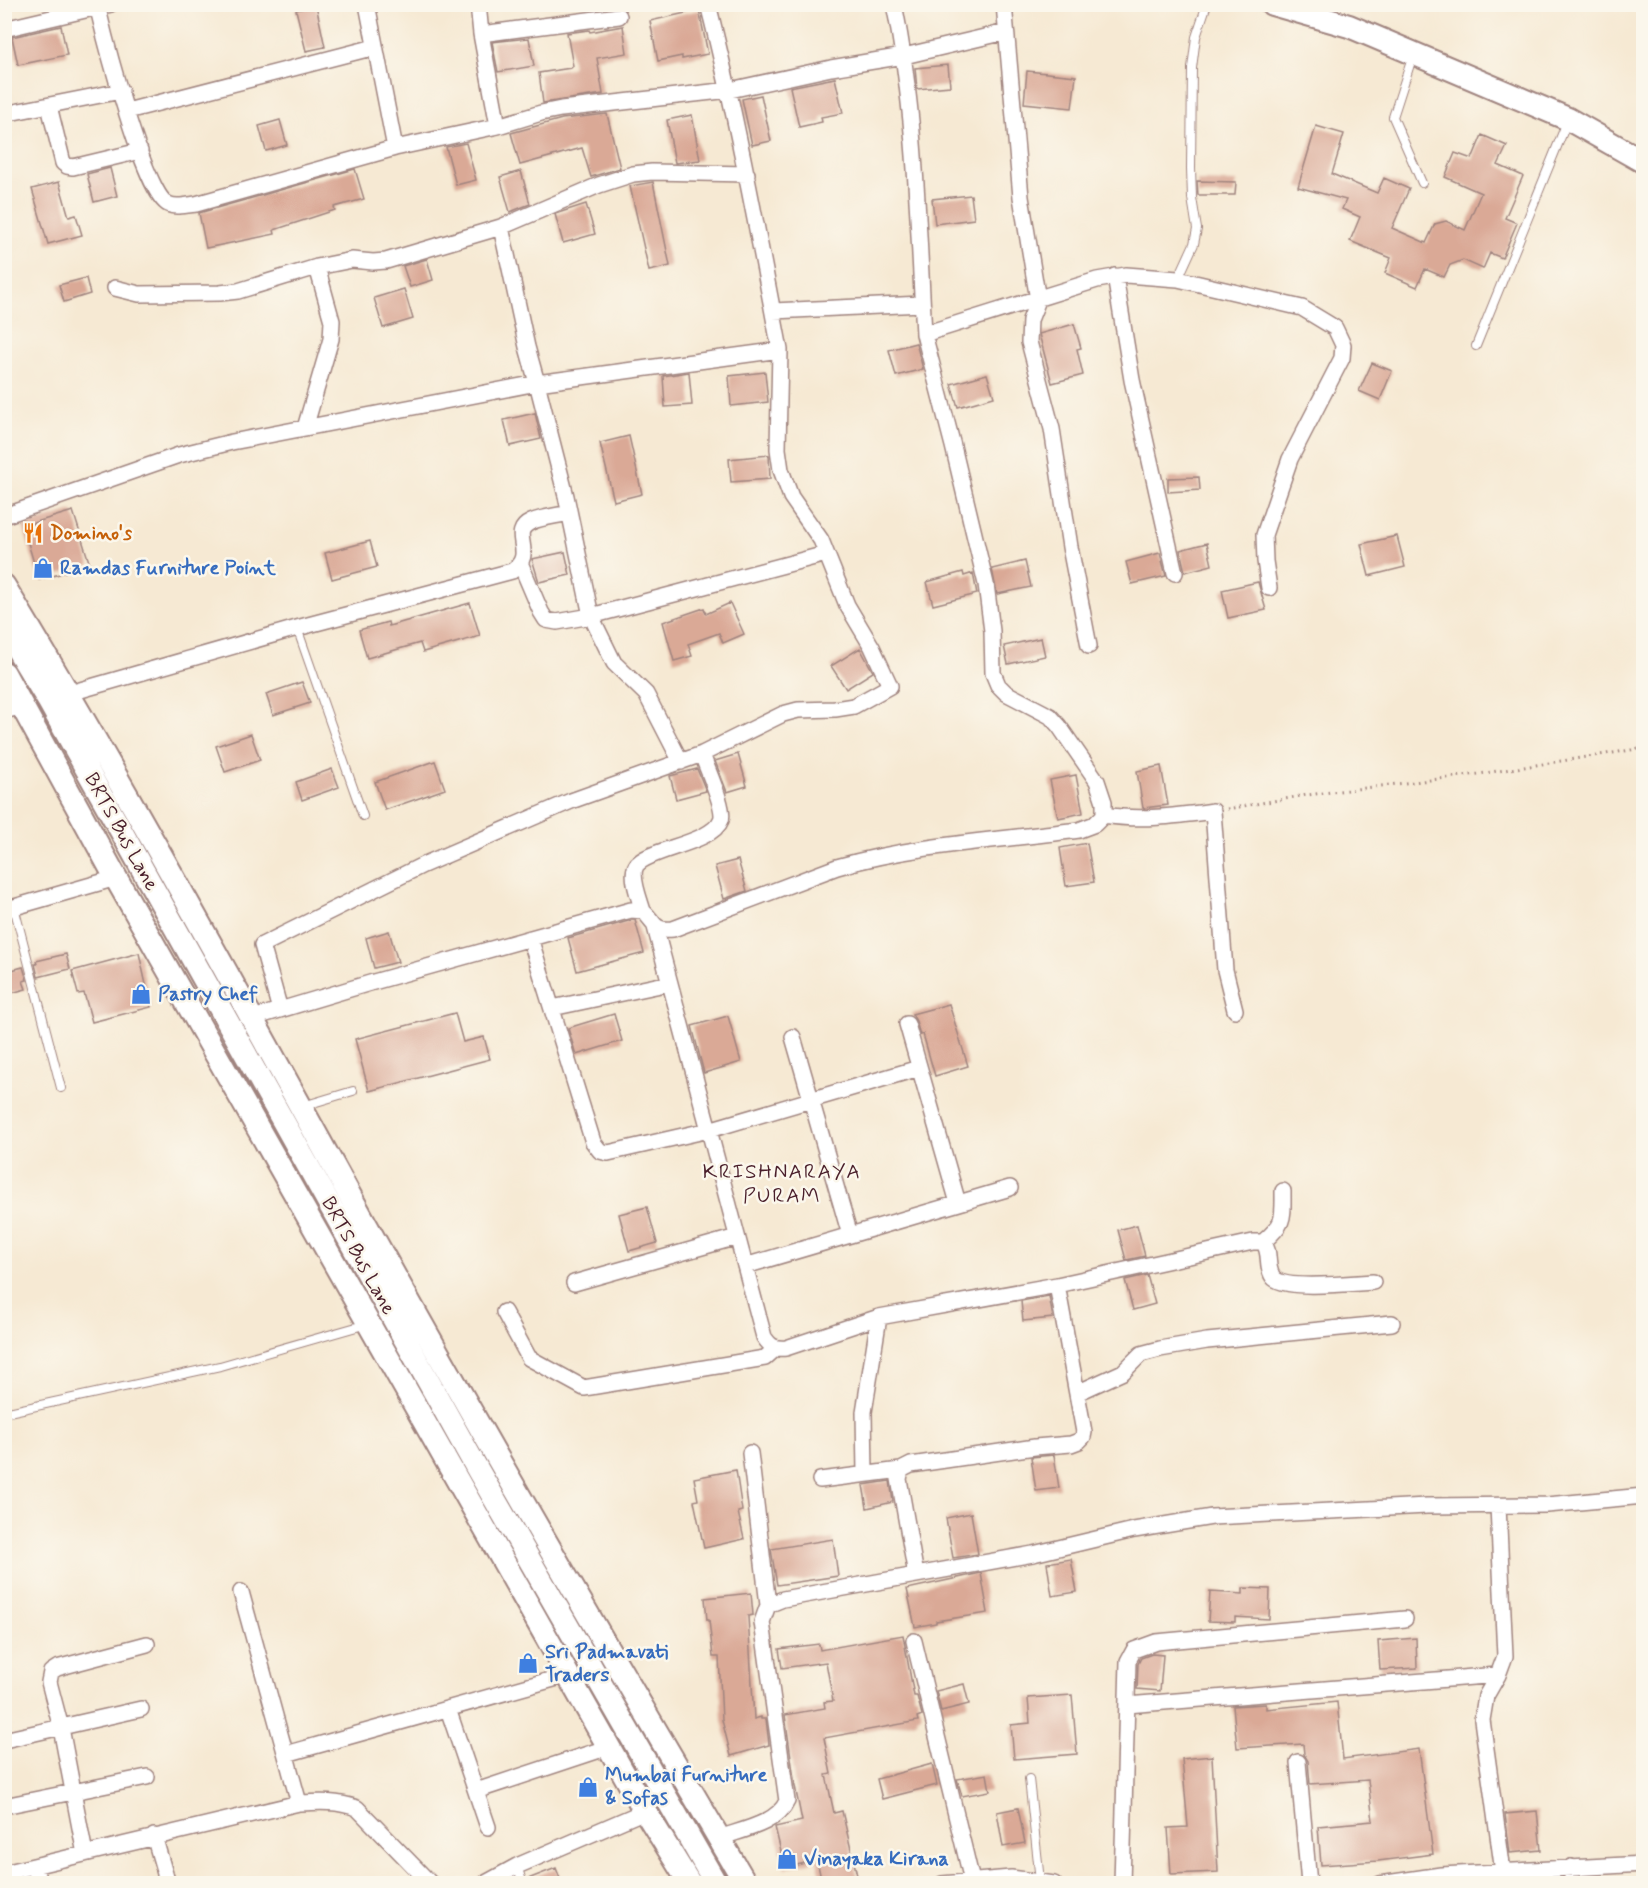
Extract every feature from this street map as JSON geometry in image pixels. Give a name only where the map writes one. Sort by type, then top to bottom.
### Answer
[{"type":"main road","points":[[1272,4],[1349,26],[1414,53],[1568,119],[1644,162]]},
{"type":"main road","points":[[4,586],[70,693],[489,1441],[746,1884]]},
{"type":"main road","name":"BRTS Bus Lane","points":[[4,627],[54,710],[479,1472],[716,1884]]},
{"type":"main road","points":[[4,673],[14,709],[116,878],[645,1811],[690,1884]]},
{"type":"street","points":[[367,4],[395,148]]},
{"type":"street","points":[[478,4],[481,34],[498,126]]},
{"type":"street","points":[[280,1010],[262,945],[423,865],[571,801],[702,754],[783,714],[798,710],[854,706],[890,686],[872,647],[847,604],[815,529],[791,497],[781,470],[778,449],[780,350],[730,90],[708,4]]},
{"type":"street","points":[[656,927],[663,930],[673,929],[858,861],[902,853],[1079,830],[1095,824],[1104,815],[1104,802],[1097,781],[1059,726],[1050,716],[1006,693],[998,685],[993,674],[992,632],[986,584],[924,334],[914,153],[904,56],[894,4]]},
{"type":"street","points":[[1004,4],[1021,197],[1038,300],[1030,320],[1029,342],[1052,429],[1070,547],[1089,646]]},
{"type":"street","points":[[4,29],[104,7],[121,91],[140,151],[159,196],[168,204],[181,205],[196,204],[395,148],[498,126],[561,109],[730,90],[831,68],[904,56],[1006,32]]},
{"type":"street","points":[[481,34],[619,16]]},
{"type":"street","points":[[127,111],[375,47]]},
{"type":"street","points":[[4,114],[121,91]]},
{"type":"street","points":[[49,106],[63,163],[67,166],[74,167],[140,151]]},
{"type":"street","points":[[115,288],[139,294],[158,295],[238,291],[317,267],[352,260],[386,261],[501,227],[599,185],[633,174],[652,172],[747,174]]},
{"type":"street","points":[[501,227],[591,616],[614,663],[646,693],[681,762]]},
{"type":"street","points":[[305,428],[331,339],[332,321],[317,267]]},
{"type":"street","points":[[924,334],[1097,280],[1126,275],[1178,279],[1302,308],[1335,328],[1342,345],[1342,358],[1290,459],[1264,535],[1269,588]]},
{"type":"street","points":[[1116,276],[1132,380],[1175,573]]},
{"type":"street","points":[[772,310],[922,304]]},
{"type":"street","points":[[4,516],[179,455],[232,442],[537,383],[780,350]]},
{"type":"street","points":[[569,513],[531,522],[524,527],[521,534],[524,554],[521,565],[546,620],[557,622],[591,616],[826,554]]},
{"type":"street","points":[[70,693],[297,628],[512,571],[521,565]]},
{"type":"street","points":[[702,754],[721,809],[722,820],[715,828],[701,837],[644,859],[636,866],[634,876],[643,911],[656,927],[764,1337],[775,1349]]},
{"type":"street","points":[[1104,815],[1149,819],[1213,811],[1225,970],[1235,1010]]},
{"type":"street","points":[[9,908],[116,878]]},
{"type":"street","points":[[253,1018],[631,910],[643,911]]},
{"type":"street","points":[[530,938],[593,1142],[600,1151],[608,1153],[709,1130],[919,1068]]},
{"type":"street","points":[[552,1008],[670,983]]},
{"type":"street","points":[[907,1024],[958,1203]]},
{"type":"street","points":[[793,1037],[850,1235]]},
{"type":"street","points":[[745,1266],[1010,1188]]},
{"type":"street","points":[[504,1312],[529,1358],[584,1388],[765,1358],[775,1349],[786,1348],[879,1317],[1057,1285],[1253,1242],[1263,1242],[1278,1229],[1283,1218],[1283,1191]]},
{"type":"street","points":[[574,1283],[737,1237]]},
{"type":"street","points":[[1263,1242],[1269,1254],[1269,1269],[1274,1279],[1282,1283],[1330,1285],[1373,1282]]},
{"type":"street","points":[[820,1480],[901,1470],[911,1465],[1071,1444],[1079,1441],[1083,1437],[1084,1428],[1057,1285]]},
{"type":"street","points":[[865,1474],[864,1412],[879,1317]]},
{"type":"street","points":[[1077,1393],[1123,1372],[1142,1354],[1160,1349],[1207,1341],[1392,1323]]},
{"type":"street","points":[[719,1838],[774,1818],[784,1808],[787,1801],[762,1622],[768,1605],[750,1453]]},
{"type":"street","points":[[901,1470],[899,1479],[916,1575]]},
{"type":"street","points":[[768,1605],[783,1599],[1033,1554],[1134,1530],[1212,1517],[1326,1510],[1546,1505],[1644,1496]]},
{"type":"street","points":[[1498,1506],[1505,1656],[1498,1675],[1486,1696],[1482,1720],[1503,1872]]},
{"type":"street","points":[[241,1592],[299,1803]]},
{"type":"street","points":[[1122,1884],[1128,1661],[1134,1650],[1156,1642],[1405,1619]]},
{"type":"street","points":[[914,1641],[972,1881]]},
{"type":"street","points":[[85,1854],[61,1728],[49,1682],[51,1672],[57,1668],[147,1644]]},
{"type":"street","points":[[286,1754],[568,1675]]},
{"type":"street","points":[[1127,1705],[1498,1675]]},
{"type":"street","points":[[4,1740],[141,1709]]},
{"type":"street","points":[[447,1709],[489,1827]]},
{"type":"street","points":[[476,1791],[609,1747]]},
{"type":"street","points":[[1298,1762],[1310,1884]]},
{"type":"street","points":[[4,1806],[147,1777]]},
{"type":"street","points":[[4,1873],[299,1803],[327,1801],[357,1808],[431,1884]]},
{"type":"street","points":[[484,1884],[517,1866],[645,1811]]},
{"type":"street","points":[[154,1836],[168,1884]]},
{"type":"street","points":[[1380,1884],[1503,1872],[1572,1877],[1644,1864]]},
{"type":"street","points":[[34,1866],[39,1884]]},
{"type":"street","points":[[942,1884],[1011,1878],[1047,1882]]},
{"type":"lane","points":[[1178,279],[1194,244],[1197,229],[1192,198],[1191,168],[1192,68],[1196,37],[1207,4]]},
{"type":"lane","points":[[1414,53],[1393,117],[1422,183]]},
{"type":"lane","points":[[1476,346],[1568,119]]},
{"type":"lane","points":[[297,628],[363,816]]},
{"type":"lane","points":[[9,908],[62,1088]]},
{"type":"lane","points":[[301,1106],[353,1091]]},
{"type":"lane","points":[[4,1413],[220,1366],[369,1323]]},
{"type":"lane","points":[[1029,1779],[1047,1882]]},
{"type":"lane","points":[[517,1866],[523,1884]]},
{"type":"path","points":[[1213,811],[1307,795],[1479,774],[1644,748]]},
{"type":"building","points":[[316,5],[325,47],[306,51],[296,10]]},
{"type":"building","points":[[699,10],[708,54],[658,61],[650,21]]},
{"type":"building","points":[[61,26],[67,55],[18,65],[12,37]]},
{"type":"building","points":[[623,26],[627,53],[597,58],[603,94],[543,103],[539,73],[573,66],[567,33],[589,30],[590,32]]},
{"type":"building","points":[[529,38],[534,66],[498,72],[492,42]]},
{"type":"building","points":[[948,65],[950,86],[917,89],[915,68]]},
{"type":"building","points":[[1027,71],[1076,76],[1072,108],[1024,103]]},
{"type":"building","points":[[835,78],[843,113],[821,117],[822,122],[799,127],[790,87]]},
{"type":"building","points":[[761,95],[771,141],[752,145],[742,99]]},
{"type":"building","points":[[607,114],[620,168],[591,177],[582,148],[520,165],[511,133],[562,119]]},
{"type":"building","points":[[692,115],[700,160],[675,163],[667,120]]},
{"type":"building","points":[[280,120],[287,145],[266,151],[259,126]]},
{"type":"building","points":[[1316,126],[1344,134],[1332,174],[1377,193],[1384,178],[1409,189],[1392,228],[1426,243],[1435,224],[1446,221],[1465,230],[1481,193],[1445,177],[1455,153],[1472,159],[1482,135],[1507,146],[1498,165],[1523,176],[1505,218],[1517,223],[1502,258],[1490,253],[1483,269],[1463,260],[1450,265],[1444,277],[1425,269],[1417,287],[1385,273],[1391,258],[1350,241],[1360,217],[1342,209],[1346,200],[1298,187]]},
{"type":"building","points":[[466,143],[476,180],[456,185],[446,147]]},
{"type":"building","points":[[110,168],[117,196],[94,202],[87,174]]},
{"type":"building","points":[[355,169],[364,199],[334,207],[335,210],[274,230],[275,234],[206,248],[199,213]]},
{"type":"building","points":[[521,171],[530,204],[510,212],[500,177]]},
{"type":"building","points":[[1197,181],[1236,182],[1235,195],[1198,195]]},
{"type":"building","points":[[59,182],[69,217],[76,215],[82,235],[48,244],[32,189]]},
{"type":"building","points":[[653,182],[670,266],[649,271],[630,186]]},
{"type":"building","points":[[971,195],[974,219],[935,224],[932,199]]},
{"type":"building","points":[[586,204],[595,234],[563,243],[555,214]]},
{"type":"building","points":[[427,259],[433,280],[410,287],[403,266]]},
{"type":"building","points":[[86,278],[90,294],[64,302],[59,285]]},
{"type":"building","points":[[404,289],[413,319],[383,328],[374,298]]},
{"type":"building","points":[[1074,324],[1081,348],[1077,349],[1083,375],[1052,383],[1039,334]]},
{"type":"building","points":[[916,343],[923,369],[896,376],[889,350]]},
{"type":"building","points":[[1372,363],[1392,371],[1380,400],[1359,391]]},
{"type":"building","points":[[689,372],[692,405],[665,407],[663,376]]},
{"type":"building","points":[[765,372],[768,402],[731,406],[729,376]]},
{"type":"building","points":[[987,374],[994,397],[958,407],[951,384]]},
{"type":"building","points":[[535,413],[541,439],[510,446],[504,420]]},
{"type":"building","points":[[629,436],[642,494],[614,501],[600,443]]},
{"type":"building","points":[[769,455],[770,479],[731,482],[729,459]]},
{"type":"building","points":[[1199,477],[1200,490],[1168,492],[1168,478]]},
{"type":"building","points":[[73,511],[90,565],[39,580],[23,526]]},
{"type":"building","points":[[1397,536],[1405,567],[1369,576],[1361,544]]},
{"type":"building","points":[[370,541],[377,567],[332,579],[325,553]]},
{"type":"building","points":[[1207,543],[1212,565],[1185,572],[1180,550]]},
{"type":"building","points":[[565,552],[570,575],[539,582],[532,559]]},
{"type":"building","points":[[1160,553],[1166,576],[1132,584],[1126,562]]},
{"type":"building","points":[[1025,561],[1031,587],[997,594],[992,569]]},
{"type":"building","points":[[963,572],[964,576],[973,573],[977,594],[933,605],[927,582]]},
{"type":"building","points":[[1258,582],[1266,610],[1228,618],[1222,590]]},
{"type":"building","points":[[470,603],[480,636],[423,652],[420,643],[367,658],[359,630],[388,622],[389,626]]},
{"type":"building","points":[[730,603],[744,634],[723,643],[719,633],[688,644],[692,656],[674,661],[663,622],[704,608],[706,614]]},
{"type":"building","points":[[1041,638],[1045,656],[1008,664],[1004,646]]},
{"type":"building","points":[[860,648],[873,672],[846,689],[831,666]]},
{"type":"building","points":[[302,682],[310,703],[273,715],[266,694]]},
{"type":"building","points":[[251,734],[260,760],[225,772],[216,746]]},
{"type":"building","points":[[738,754],[747,786],[727,792],[715,761]]},
{"type":"building","points":[[435,761],[445,789],[385,810],[375,782]]},
{"type":"building","points":[[1161,766],[1168,805],[1143,808],[1137,771]]},
{"type":"building","points":[[332,769],[339,787],[302,800],[296,782]]},
{"type":"building","points":[[697,769],[706,791],[676,799],[670,776]]},
{"type":"building","points":[[1076,775],[1083,813],[1058,818],[1050,780]]},
{"type":"building","points":[[1087,843],[1094,882],[1066,886],[1060,848]]},
{"type":"building","points":[[738,860],[747,891],[724,899],[715,866]]},
{"type":"building","points":[[635,920],[644,953],[577,971],[568,938]]},
{"type":"building","points":[[389,931],[398,962],[374,968],[366,938]]},
{"type":"building","points":[[139,953],[151,1007],[92,1022],[84,993],[78,994],[72,971]]},
{"type":"building","points":[[66,954],[70,969],[38,977],[36,961]]},
{"type":"building","points":[[23,967],[27,980],[23,981],[26,989],[4,995],[4,972]]},
{"type":"building","points":[[949,1004],[968,1066],[935,1076],[923,1034],[920,1035],[912,1014]]},
{"type":"building","points":[[455,1013],[463,1042],[484,1037],[490,1059],[369,1091],[355,1039]]},
{"type":"building","points":[[614,1014],[622,1041],[576,1055],[568,1028]]},
{"type":"building","points":[[728,1016],[741,1062],[704,1073],[692,1026]]},
{"type":"building","points":[[647,1207],[657,1243],[629,1251],[619,1214]]},
{"type":"building","points":[[1137,1225],[1145,1256],[1126,1260],[1118,1230]]},
{"type":"building","points":[[1147,1275],[1155,1304],[1133,1310],[1125,1280]]},
{"type":"building","points":[[1049,1296],[1053,1318],[1023,1321],[1021,1301]]},
{"type":"building","points":[[1054,1455],[1059,1488],[1036,1491],[1031,1457]]},
{"type":"building","points":[[736,1470],[742,1511],[738,1512],[744,1539],[704,1548],[694,1501],[698,1500],[694,1478]]},
{"type":"building","points":[[890,1481],[893,1502],[867,1508],[863,1485]]},
{"type":"building","points":[[971,1513],[978,1554],[953,1558],[946,1518]]},
{"type":"building","points":[[833,1539],[838,1576],[777,1585],[771,1549]]},
{"type":"building","points":[[1071,1559],[1077,1592],[1052,1596],[1047,1563]]},
{"type":"building","points":[[981,1573],[988,1613],[936,1621],[936,1623],[915,1627],[907,1589]]},
{"type":"building","points":[[1243,1588],[1270,1589],[1269,1619],[1235,1617],[1235,1622],[1208,1621],[1210,1592],[1243,1594]]},
{"type":"building","points":[[751,1593],[753,1615],[748,1616],[754,1719],[761,1717],[761,1719],[766,1719],[769,1745],[731,1756],[722,1720],[719,1657],[713,1657],[705,1598]]},
{"type":"building","points":[[903,1635],[914,1696],[917,1696],[922,1715],[917,1717],[918,1721],[824,1738],[831,1774],[826,1775],[834,1813],[842,1811],[859,1884],[822,1884],[817,1860],[785,1868],[775,1827],[802,1821],[785,1715],[825,1708],[824,1702],[833,1701],[826,1662],[782,1668],[779,1649],[819,1644],[820,1650]]},
{"type":"building","points":[[1416,1638],[1417,1668],[1380,1670],[1378,1641]]},
{"type":"building","points":[[1152,1654],[1163,1655],[1160,1691],[1137,1689],[1138,1664],[1141,1658]]},
{"type":"building","points":[[964,1684],[969,1704],[941,1711],[936,1691]]},
{"type":"building","points":[[1072,1695],[1077,1754],[1014,1759],[1011,1725],[1030,1723],[1028,1698]]},
{"type":"building","points":[[1337,1702],[1343,1759],[1419,1749],[1433,1854],[1321,1865],[1318,1826],[1373,1821],[1368,1780],[1310,1784],[1308,1761],[1304,1754],[1303,1744],[1237,1748],[1233,1706],[1266,1704],[1266,1709]]},
{"type":"building","points":[[1212,1756],[1218,1872],[1171,1874],[1168,1828],[1188,1827],[1182,1759]]},
{"type":"building","points":[[932,1764],[937,1785],[882,1799],[877,1779]]},
{"type":"building","points":[[987,1774],[990,1791],[962,1796],[957,1779]]},
{"type":"building","points":[[1018,1808],[1025,1843],[1003,1847],[997,1812]]},
{"type":"building","points":[[1537,1811],[1541,1850],[1510,1853],[1505,1814]]},
{"type":"building","points":[[556,1868],[562,1884],[529,1884],[528,1879]]},
{"type":"place","name":"Domino's","points":[[33,533]]},
{"type":"place","name":"Ramdas Furniture Point","points":[[43,568]]},
{"type":"place","name":"Pastry Chef","points":[[141,994]]},
{"type":"place","name":"Sri Padmavati Traders","points":[[528,1663]]},
{"type":"place","name":"Mumbai Furniture & Sofas","points":[[588,1787]]},
{"type":"place","name":"Vinayaka Kirana","points":[[787,1859]]},
{"type":"district","name":"KRISHNARAYA PURAM","points":[[782,1184]]}]
